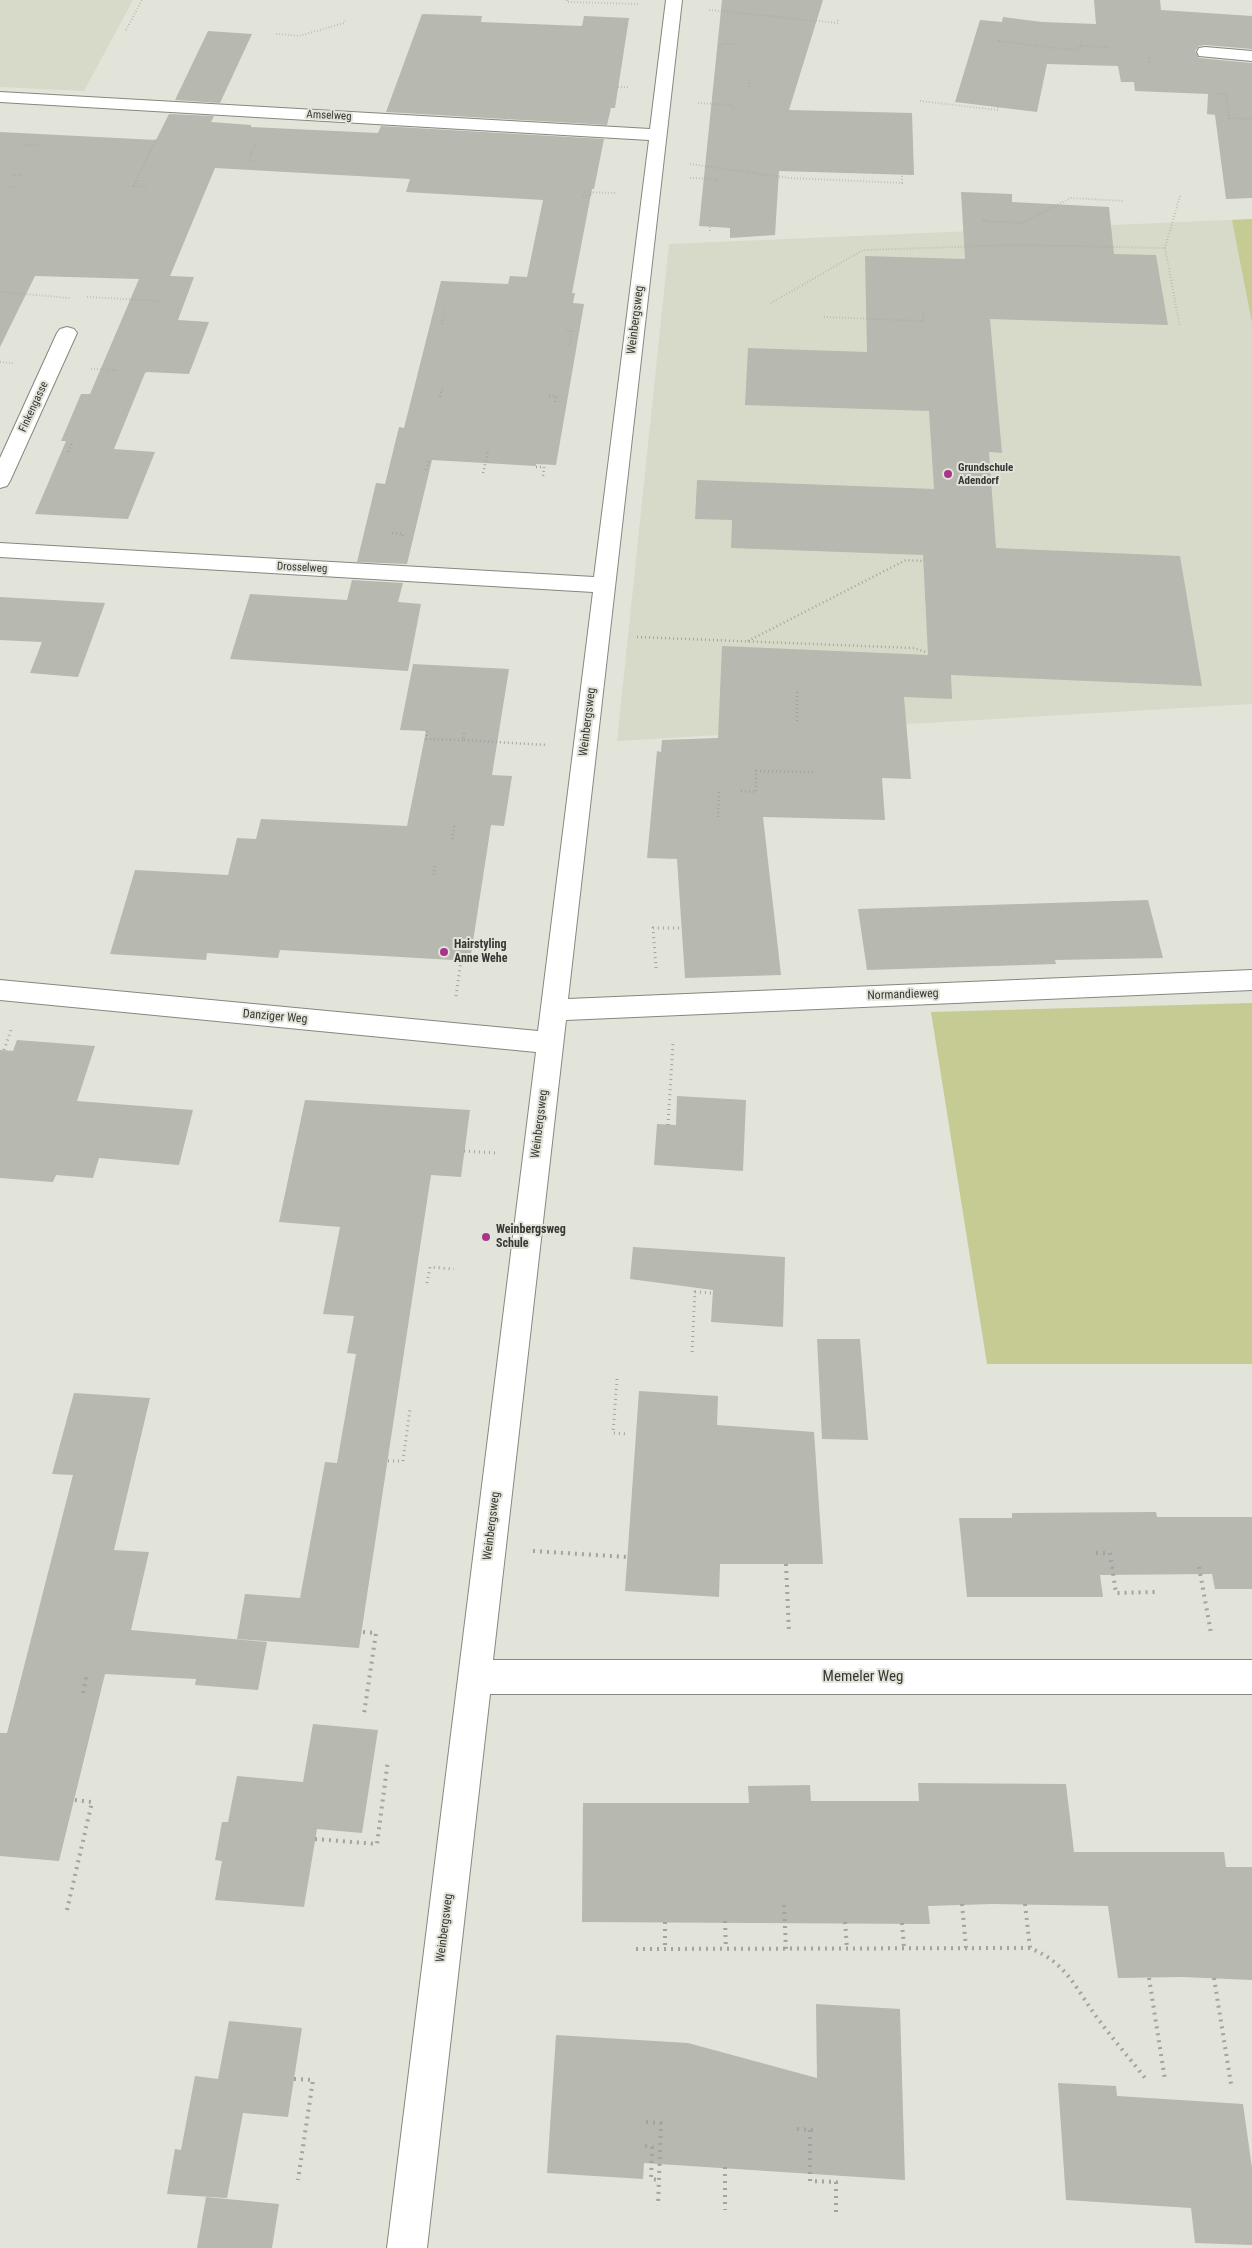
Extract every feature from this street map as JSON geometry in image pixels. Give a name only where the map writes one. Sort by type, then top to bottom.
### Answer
[{"type":"street","name":"Weinbergsweg","points":[[407,2248],[673,3]]},
{"type":"street","points":[[1205,52],[1252,56]]},
{"type":"street","name":"Amselweg","points":[[0,97],[658,135]]},
{"type":"street","name":"Finkengasse","points":[[0,481],[67,333]]},
{"type":"street","name":"Drosselweg","points":[[0,550],[604,585]]},
{"type":"street","name":"Normandieweg","points":[[554,1010],[1252,980]]},
{"type":"street","name":"Danziger Weg","points":[[0,990],[550,1043]]},
{"type":"street","name":"Memeler Weg","points":[[474,1677],[1252,1677]]},
{"type":"path","points":[[126,30],[142,0]]},
{"type":"path","points":[[567,0],[567,2],[638,5],[639,0]]},
{"type":"path","points":[[673,3],[838,24],[838,19]]},
{"type":"path","points":[[276,34],[299,36],[344,23],[345,20]]},
{"type":"path","points":[[1000,38],[999,41],[1073,50],[1082,46],[1109,47]]},
{"type":"path","points":[[1080,39],[1082,46]]},
{"type":"path","points":[[720,48],[722,44],[738,44]]},
{"type":"path","points":[[1149,58],[1150,63]]},
{"type":"path","points":[[749,80],[749,88]]},
{"type":"path","points":[[1216,94],[1226,94],[1229,118],[1252,119]]},
{"type":"path","points":[[920,101],[998,110],[998,107]]},
{"type":"path","points":[[146,187],[134,186],[171,107]]},
{"type":"path","points":[[24,145],[38,146]]},
{"type":"path","points":[[655,160],[789,178],[902,183],[902,174]]},
{"type":"path","points":[[818,173],[818,179]]},
{"type":"path","points":[[12,175],[23,176]]},
{"type":"path","points":[[5,187],[16,188]]},
{"type":"path","points":[[583,195],[591,196],[592,192]]},
{"type":"path","points":[[1180,196],[1165,248],[1180,327]]},
{"type":"path","points":[[984,219],[984,221],[1021,223],[1071,198],[1124,201]]},
{"type":"path","points":[[710,227],[710,232]]},
{"type":"path","points":[[771,303],[863,250],[1017,245],[1165,248]]},
{"type":"path","points":[[0,292],[70,298]]},
{"type":"path","points":[[87,297],[162,301]]},
{"type":"path","points":[[442,324],[445,309]]},
{"type":"path","points":[[824,318],[924,321],[923,310]]},
{"type":"path","points":[[566,330],[572,331],[569,348]]},
{"type":"path","points":[[440,397],[443,387]]},
{"type":"path","points":[[549,396],[556,396],[555,403]]},
{"type":"path","points":[[68,452],[73,442]]},
{"type":"path","points":[[483,473],[488,452]]},
{"type":"path","points":[[426,470],[429,460]]},
{"type":"path","points":[[536,467],[544,467],[543,477]]},
{"type":"path","points":[[747,641],[906,560],[923,561]]},
{"type":"path","points":[[598,635],[914,648],[928,653]]},
{"type":"path","points":[[797,692],[797,721]]},
{"type":"path","points":[[427,731],[426,738],[585,747]]},
{"type":"path","points":[[462,740],[464,733]]},
{"type":"path","points":[[741,791],[756,792],[756,771],[816,772]]},
{"type":"path","points":[[718,816],[719,790]]},
{"type":"path","points":[[452,839],[455,823]]},
{"type":"path","points":[[434,875],[435,865]]},
{"type":"path","points":[[659,1006],[653,928],[682,928]]},
{"type":"path","points":[[668,1125],[674,1038]]},
{"type":"path","points":[[427,1283],[430,1267],[454,1269]]},
{"type":"path","points":[[692,1352],[695,1292],[713,1293]]},
{"type":"path","points":[[618,1379],[613,1433],[628,1434]]},
{"type":"path","points":[[388,1461],[403,1461],[410,1409]]},
{"type":"path","points":[[490,1549],[627,1556]]},
{"type":"path","points":[[1096,1553],[1110,1553],[1116,1593],[1155,1592]]},
{"type":"path","points":[[786,1564],[792,1677]]},
{"type":"path","points":[[1199,1567],[1220,1677]]},
{"type":"path","points":[[363,1632],[376,1632],[364,1714]]},
{"type":"path","points":[[82,1693],[87,1673]]},
{"type":"path","points":[[315,1839],[376,1844],[388,1760]]},
{"type":"path","points":[[67,1910],[92,1802],[74,1800]]},
{"type":"path","points":[[962,1904],[966,1948]]},
{"type":"path","points":[[1025,1904],[1030,1948]]},
{"type":"path","points":[[784,1905],[786,1949]]},
{"type":"path","points":[[664,1922],[665,1949]]},
{"type":"path","points":[[725,1922],[726,1949]]},
{"type":"path","points":[[845,1922],[847,1949]]},
{"type":"path","points":[[902,1923],[904,1948]]},
{"type":"path","points":[[636,1949],[1030,1948],[1046,1953],[1074,1980],[1095,2014],[1146,2079]]},
{"type":"path","points":[[1150,1978],[1164,2080]]},
{"type":"path","points":[[1214,1978],[1231,2084]]},
{"type":"path","points":[[294,2079],[313,2080],[298,2180]]},
{"type":"path","points":[[646,2122],[661,2123],[658,2206]]},
{"type":"path","points":[[797,2129],[817,2130]]},
{"type":"path","points":[[810,2130],[810,2181],[836,2182],[836,2217]]},
{"type":"path","points":[[645,2146],[652,2147],[651,2179],[659,2180]]},
{"type":"path","points":[[724,2210],[725,2167]]},
{"type":"shaded area","points":[[0,0],[133,0],[84,91],[0,87]]},
{"type":"shaded area","name":"Grundschule Adendorf","points":[[1252,219],[1252,704],[617,741],[669,244]]},
{"type":"green space","points":[[1252,219],[1252,323],[1232,220]]},
{"type":"green space","points":[[1252,1003],[1252,1364],[987,1364],[931,1012]]},
{"type":"building","points":[[722,0],[823,0],[789,110],[912,113],[914,175],[779,171],[775,235],[730,238],[730,228],[699,226]]},
{"type":"building","points":[[1094,0],[1160,0],[1161,10],[1252,16],[1252,49],[1205,45],[1199,46],[1195,51],[1199,58],[1252,63],[1252,198],[1226,199],[1215,115],[1207,114],[1208,94],[1135,91],[1134,82],[1121,82],[1118,66],[1047,64],[1037,112],[955,102],[980,20],[1002,22],[1003,17],[1042,22],[1096,24]]},
{"type":"building","points":[[422,14],[482,16],[481,22],[582,26],[584,16],[629,18],[615,108],[611,108],[607,125],[386,112]]},
{"type":"building","points":[[208,31],[252,34],[220,103],[175,100]]},
{"type":"building","points":[[169,114],[214,116],[211,122],[251,125],[251,127],[378,133],[381,126],[604,139],[594,189],[592,189],[572,293],[575,293],[573,303],[584,304],[556,465],[536,464],[536,466],[432,460],[407,564],[357,562],[376,483],[385,484],[399,427],[404,428],[441,281],[508,284],[510,276],[527,277],[543,200],[406,192],[410,179],[215,168],[170,276],[194,277],[178,320],[209,322],[189,374],[145,373],[114,449],[155,452],[128,519],[35,514],[66,441],[61,441],[81,394],[90,394],[139,279],[35,276],[0,347],[0,132],[156,140]]},
{"type":"building","points":[[961,192],[1012,194],[1012,202],[1109,207],[1114,254],[1156,255],[1168,325],[990,319],[1002,453],[989,452],[996,548],[1180,556],[1202,686],[951,675],[952,699],[904,697],[911,779],[882,778],[885,820],[763,817],[781,975],[685,978],[677,859],[647,858],[657,751],[661,752],[662,740],[718,738],[722,646],[928,655],[923,555],[731,548],[732,520],[695,519],[697,480],[934,489],[929,411],[745,405],[748,348],[867,352],[865,256],[965,259]]},
{"type":"building","points":[[352,580],[403,583],[398,602],[421,604],[408,671],[230,659],[250,594],[347,600]]},
{"type":"building","points":[[0,597],[105,603],[78,677],[30,673],[42,642],[0,640]]},
{"type":"building","points":[[413,664],[509,669],[492,775],[512,776],[504,826],[491,825],[470,961],[280,950],[278,958],[207,953],[206,960],[110,954],[135,870],[228,875],[237,838],[256,839],[261,819],[407,826],[426,731],[400,730]]},
{"type":"building","points":[[1148,900],[1163,958],[1055,960],[1056,964],[867,970],[858,909]]},
{"type":"building","points":[[17,1040],[95,1046],[77,1101],[193,1110],[179,1165],[99,1158],[93,1178],[56,1175],[53,1182],[0,1178],[0,1050],[13,1051]]},
{"type":"building","points":[[677,1096],[746,1100],[743,1171],[654,1165],[657,1124],[676,1125]]},
{"type":"building","points":[[305,1100],[470,1110],[461,1177],[431,1175],[359,1648],[237,1639],[245,1594],[300,1598],[325,1462],[337,1463],[356,1354],[347,1353],[354,1316],[323,1314],[340,1227],[279,1222]]},
{"type":"building","points":[[633,1247],[785,1257],[783,1327],[711,1322],[713,1290],[630,1279]]},
{"type":"building","points":[[817,1339],[860,1339],[868,1440],[822,1439]]},
{"type":"building","points":[[639,1391],[718,1396],[717,1425],[814,1432],[823,1564],[720,1564],[719,1597],[625,1591]]},
{"type":"building","points":[[74,1393],[150,1398],[114,1550],[149,1552],[131,1630],[267,1642],[258,1690],[195,1685],[196,1679],[105,1674],[59,1861],[0,1856],[0,1733],[7,1733],[73,1475],[52,1474]]},
{"type":"building","points":[[1156,1512],[1157,1517],[1252,1517],[1252,1589],[1215,1589],[1212,1574],[1100,1575],[1103,1597],[967,1597],[959,1518],[1012,1518],[1012,1513]]},
{"type":"building","points":[[313,1724],[378,1730],[362,1833],[317,1829],[304,1907],[215,1900],[222,1861],[215,1860],[222,1822],[228,1822],[237,1776],[303,1782]]},
{"type":"building","points":[[918,1783],[1066,1784],[1074,1852],[1224,1852],[1226,1867],[1252,1867],[1252,1980],[1182,1977],[1118,1978],[1108,1906],[993,1904],[928,1906],[930,1924],[582,1922],[583,1803],[749,1803],[748,1786],[810,1785],[811,1801],[919,1801]]},
{"type":"building","points":[[816,2004],[900,2009],[905,2180],[644,2163],[643,2179],[547,2173],[556,2035],[688,2043],[817,2078]]},
{"type":"building","points":[[229,2021],[302,2028],[288,2117],[243,2113],[227,2198],[167,2194],[175,2149],[181,2150],[195,2076],[218,2079]]},
{"type":"building","points":[[1058,2083],[1116,2086],[1117,2096],[1243,2104],[1252,2168],[1252,2245],[1195,2243],[1191,2208],[1066,2200]]},
{"type":"building","points":[[206,2197],[279,2204],[272,2248],[197,2248]]},
{"type":"place","name":"Grundschule Adendorf","points":[[948,474]]},
{"type":"place","name":"Hairstyling Anne Wehe","points":[[444,952]]},
{"type":"place","name":"Weinbergsweg Schule","points":[[486,1237]]}]
